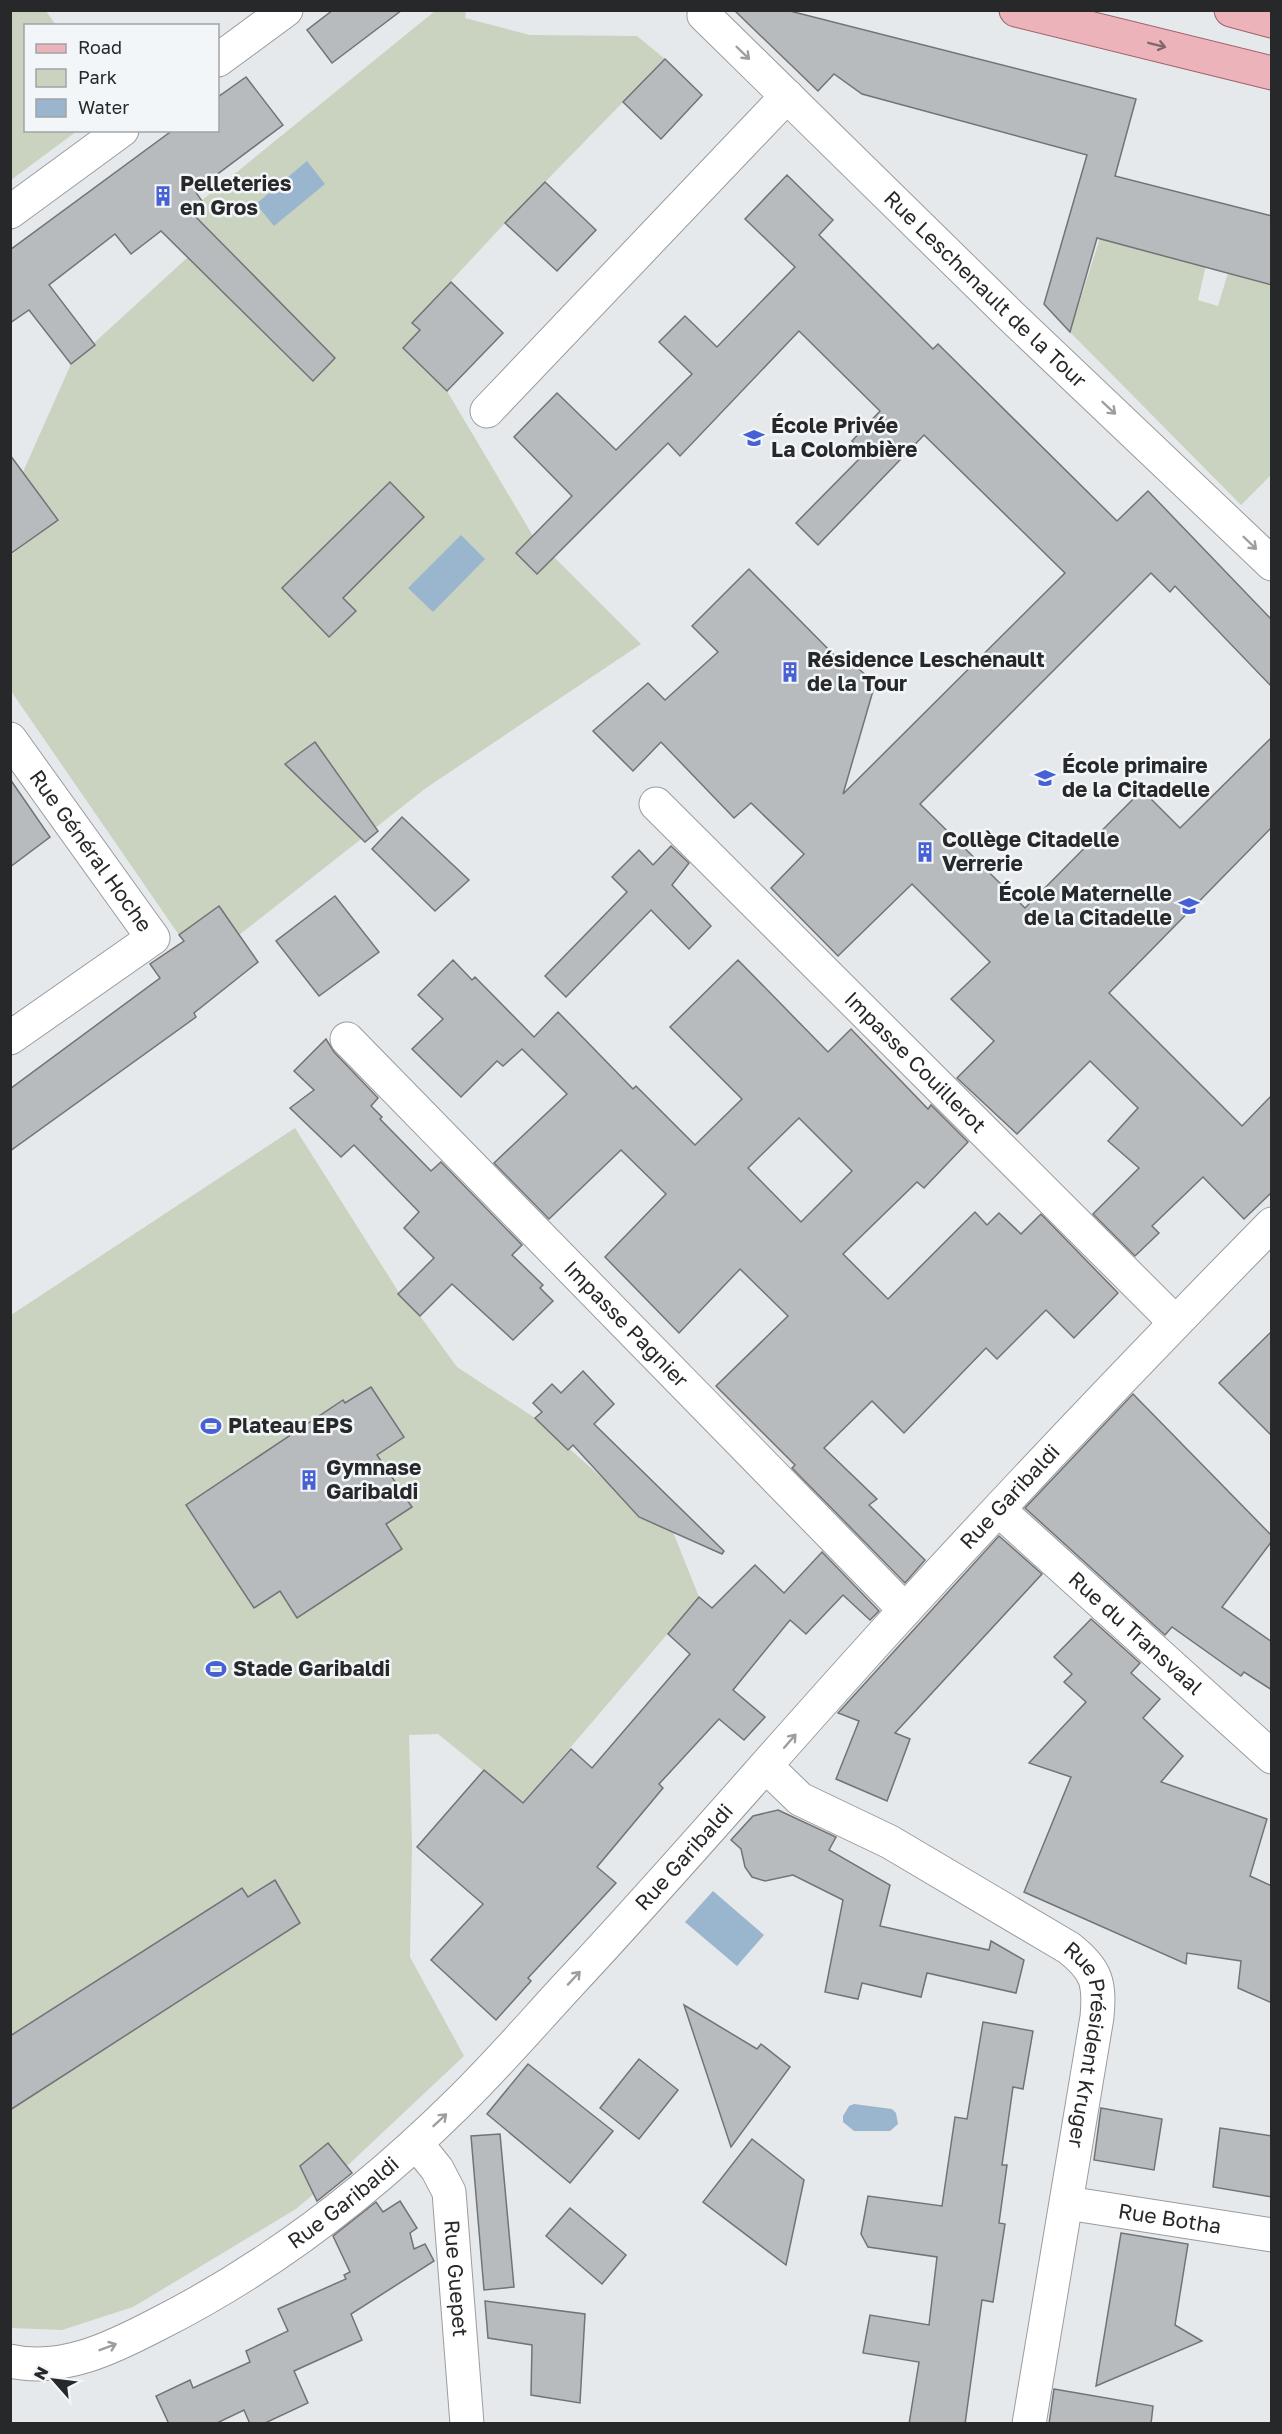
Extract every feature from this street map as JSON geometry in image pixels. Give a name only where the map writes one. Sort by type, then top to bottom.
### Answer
[{"type":"main road","points":[[1016,10],[1272,73]]},
{"type":"main road","points":[[1231,10],[1272,21]]},
{"type":"street","points":[[219,59],[285,10]]},
{"type":"street","name":"Rue Leschenault de la Tour","points":[[705,10],[704,15],[1011,316],[1272,564]]},
{"type":"street","points":[[1052,10],[1101,31]]},
{"type":"street","points":[[487,411],[787,96]]},
{"type":"street","points":[[10,212],[119,132]]},
{"type":"street","name":"Rue Général Hoche","points":[[10,739],[153,938],[10,1038]]},
{"type":"street","name":"Impasse Couillerot","points":[[656,804],[1175,1322]]},
{"type":"street","name":"Impasse Pagnier","points":[[347,1039],[905,1610]]},
{"type":"street","name":"Rue Garibaldi","points":[[10,2361],[29,2365],[74,2360],[125,2340],[188,2309],[292,2243],[378,2176],[416,2143],[460,2101],[767,1767],[905,1610],[1175,1322],[1272,1224]]},
{"type":"street","name":"Rue du Transvaal","points":[[999,1510],[1272,1757]]},
{"type":"street","name":"Rue Président Kruger","points":[[767,1767],[800,1800],[890,1842],[925,1862],[1069,1948],[1086,1961],[1094,1972],[1098,1984],[1097,2017],[1029,2424]]},
{"type":"street","name":"Rue Guepet","points":[[416,2143],[437,2169],[449,2192],[467,2424]]},
{"type":"street","name":"Rue Botha","points":[[1067,2203],[1272,2235]]},
{"type":"green space","points":[[11,10],[46,11],[55,24],[24,24],[24,132],[76,132],[11,180]]},
{"type":"green space","points":[[435,11],[466,11],[465,18],[530,35],[637,36],[665,59],[505,223],[412,323],[420,330],[404,348],[447,391],[533,536],[641,644],[426,788],[239,935],[219,906],[179,935],[11,691],[10,556],[57,520],[23,472],[71,364],[188,257],[313,381],[335,358],[190,210]]},
{"type":"green space","points":[[1100,238],[1206,265],[1198,300],[1218,306],[1228,273],[1271,285],[1271,478],[1270,476],[1241,505],[1070,332]]},
{"type":"green space","name":"Stade Garibaldi","points":[[295,1128],[403,1299],[420,1316],[457,1367],[535,1418],[609,1484],[639,1517],[673,1532],[699,1597],[523,1803],[438,1734],[409,1735],[412,1845],[410,1957],[464,2056],[347,2166],[296,2209],[133,2307],[62,2330],[11,2328],[11,1315]]},
{"type":"water","points":[[307,161],[325,184],[274,226],[256,204]]},
{"type":"water","points":[[461,535],[485,559],[433,612],[408,588]]},
{"type":"water","points":[[713,1891],[764,1935],[737,1966],[685,1922]]},
{"type":"water","points":[[854,2104],[892,2109],[896,2113],[898,2124],[890,2131],[854,2131],[843,2122],[843,2116],[849,2106]]},
{"type":"building","points":[[333,10],[402,10],[332,63],[307,30]]},
{"type":"building","points":[[734,10],[786,10],[1136,99],[1115,176],[1272,216],[1272,285],[1097,238],[1070,332],[1044,304],[1087,155],[862,94],[834,74],[818,91]]},
{"type":"building","points":[[665,59],[702,95],[661,139],[623,102]]},
{"type":"building","points":[[246,77],[283,125],[195,191],[202,201],[190,211],[335,358],[313,381],[161,231],[131,254],[115,234],[49,285],[95,345],[71,364],[29,310],[10,323],[10,250],[170,132],[219,132],[219,96]]},
{"type":"building","points":[[787,175],[833,220],[819,235],[933,349],[938,344],[1117,521],[1148,491],[1272,620],[1272,687],[1175,586],[1170,592],[1151,573],[920,804],[1025,908],[1142,790],[1180,828],[1272,737],[1272,827],[1109,993],[1242,1126],[1272,1095],[1272,1192],[1244,1219],[1203,1177],[1152,1226],[1159,1233],[1135,1256],[1093,1214],[1139,1168],[1108,1141],[1138,1108],[1090,1061],[1017,1134],[957,1078],[994,1041],[951,999],[990,962],[912,884],[838,956],[771,888],[804,854],[751,803],[734,818],[661,742],[633,771],[593,731],[648,683],[665,700],[718,652],[692,626],[749,569],[838,659],[843,654],[875,684],[843,794],[1065,573],[924,435],[818,545],[796,523],[864,454],[852,441],[880,411],[799,331],[680,456],[668,443],[537,574],[516,553],[572,496],[514,437],[557,393],[616,450],[692,374],[659,342],[685,316],[717,347],[795,267],[745,219]]},
{"type":"building","points":[[545,182],[596,230],[557,271],[505,223]]},
{"type":"building","points":[[451,282],[503,333],[447,391],[403,348],[420,330],[412,323]]},
{"type":"building","points":[[10,455],[58,520],[10,554]]},
{"type":"building","points":[[390,482],[424,517],[343,598],[356,611],[329,637],[282,588]]},
{"type":"building","points":[[315,742],[378,831],[365,842],[285,764]]},
{"type":"building","points":[[10,779],[50,837],[10,867]]},
{"type":"building","points":[[402,817],[469,880],[435,911],[372,849]]},
{"type":"building","points":[[671,846],[689,863],[672,885],[711,926],[689,949],[651,910],[566,997],[545,976],[627,892],[612,877],[639,850],[653,865]]},
{"type":"building","points":[[335,896],[379,952],[319,996],[276,941]]},
{"type":"building","points":[[219,906],[258,962],[194,1013],[196,1017],[10,1151],[10,1089],[160,978],[150,964],[184,941],[179,935]]},
{"type":"building","points":[[453,960],[472,980],[475,977],[534,1037],[558,1012],[633,1089],[636,1086],[695,1145],[742,1099],[670,1027],[738,960],[828,1052],[851,1029],[928,1109],[931,1105],[968,1142],[924,1188],[917,1182],[843,1254],[888,1299],[975,1212],[987,1225],[999,1213],[1021,1234],[1041,1214],[1118,1293],[1074,1338],[1046,1310],[997,1359],[986,1348],[904,1433],[872,1401],[824,1448],[877,1499],[869,1505],[925,1560],[905,1583],[792,1468],[795,1465],[716,1386],[788,1316],[740,1269],[679,1333],[605,1257],[666,1194],[621,1150],[549,1219],[494,1163],[567,1094],[522,1049],[503,1066],[497,1061],[461,1097],[412,1049],[443,1019],[418,995]],"holes":[[[799,1118],[852,1171],[801,1222],[748,1168]]]},
{"type":"building","points":[[326,1039],[334,1052],[378,1098],[371,1106],[382,1117],[380,1119],[431,1171],[441,1162],[522,1245],[512,1255],[543,1285],[540,1288],[553,1301],[513,1340],[452,1284],[420,1316],[398,1294],[434,1258],[404,1228],[419,1212],[354,1145],[341,1157],[290,1108],[314,1090],[294,1071]]},
{"type":"building","points":[[1272,1331],[1272,1436],[1219,1383]]},
{"type":"building","points":[[583,1371],[614,1404],[594,1424],[724,1551],[722,1554],[639,1517],[573,1445],[568,1450],[535,1418],[542,1412],[533,1403],[552,1384],[561,1393]]},
{"type":"building","name":"Gymnase Garibaldi","points":[[371,1387],[404,1437],[377,1455],[412,1507],[386,1524],[402,1549],[297,1618],[280,1591],[254,1608],[186,1505],[343,1400],[345,1403]]},
{"type":"building","points":[[1133,1394],[1272,1536],[1272,1541],[1222,1607],[1272,1642],[1272,1690],[1244,1672],[1241,1676],[1172,1627],[1165,1635],[1025,1508]]},
{"type":"building","points":[[999,1536],[1042,1574],[895,1733],[910,1739],[887,1801],[836,1779],[859,1721],[838,1713]]},
{"type":"building","points":[[822,1552],[879,1611],[870,1620],[843,1595],[806,1634],[790,1620],[733,1690],[765,1717],[744,1740],[719,1719],[659,1784],[663,1788],[597,1867],[616,1883],[528,1978],[531,1981],[496,2020],[431,1960],[483,1904],[417,1847],[484,1770],[523,1803],[571,1749],[592,1768],[690,1654],[668,1634],[699,1597],[712,1608],[755,1565],[784,1593]]},
{"type":"building","points":[[1091,1619],[1140,1663],[1131,1673],[1160,1699],[1143,1718],[1183,1756],[1161,1782],[1267,1819],[1250,1876],[1272,1886],[1272,2003],[1238,1988],[1241,1961],[1187,1953],[1186,1964],[1024,1892],[1071,1777],[1029,1763],[1086,1702],[1064,1682],[1072,1674],[1054,1657]]},
{"type":"building","points":[[778,1810],[836,1837],[829,1850],[890,1885],[880,1926],[989,1950],[991,1941],[1024,1960],[1016,1993],[927,1973],[921,1997],[862,1983],[858,1999],[825,1992],[843,1900],[793,1875],[765,1881],[752,1877],[745,1867],[741,1849],[731,1840],[753,1816]]},
{"type":"building","points":[[275,1880],[300,1923],[10,2110],[10,2036],[242,1888],[248,1897]]},
{"type":"building","points":[[684,2005],[757,2049],[761,2044],[790,2067],[731,2147]]},
{"type":"building","points":[[983,2022],[1033,2031],[1023,2089],[1013,2087],[1002,2165],[1007,2165],[999,2223],[1005,2224],[993,2302],[982,2300],[965,2424],[909,2424],[919,2362],[863,2353],[870,2315],[929,2325],[937,2257],[868,2247],[861,2234],[868,2196],[942,2206],[955,2117],[967,2119]]},
{"type":"building","points":[[639,2059],[678,2090],[639,2139],[600,2108]]},
{"type":"building","points":[[528,2064],[613,2131],[570,2183],[487,2114]]},
{"type":"building","points":[[1101,2108],[1162,2119],[1154,2170],[1094,2160]]},
{"type":"building","points":[[1220,2128],[1272,2136],[1272,2197],[1213,2187]]},
{"type":"building","points":[[500,2134],[514,2287],[484,2290],[471,2136]]},
{"type":"building","points":[[752,2139],[804,2180],[786,2265],[703,2202]]},
{"type":"building","points":[[328,2143],[352,2173],[317,2201],[300,2166]]},
{"type":"building","points":[[400,2201],[417,2228],[410,2233],[414,2249],[425,2244],[434,2261],[351,2314],[362,2340],[294,2371],[308,2403],[263,2424],[250,2424],[244,2410],[215,2424],[169,2424],[156,2396],[190,2380],[193,2388],[250,2362],[246,2351],[288,2331],[278,2309],[346,2279],[344,2275],[350,2272],[333,2236],[376,2202],[383,2212]]},
{"type":"building","points":[[570,2208],[626,2255],[602,2284],[546,2236]]},
{"type":"building","points":[[1121,2233],[1188,2244],[1175,2325],[1202,2341],[1096,2386]]},
{"type":"building","points":[[485,2301],[585,2314],[580,2403],[531,2395],[532,2345],[488,2338]]},
{"type":"building","points":[[1054,2389],[1153,2406],[1151,2424],[1049,2424]]},
{"type":"place","name":"Pelleteries en Gros","points":[[163,196]]},
{"type":"place","name":"École Privée La Colombière","points":[[754,438]]},
{"type":"place","name":"Résidence Leschenault de la Tour","points":[[790,672]]},
{"type":"place","name":"École primaire de la Citadelle","points":[[1045,778]]},
{"type":"place","name":"Collège Citadelle Verrerie","points":[[925,852]]},
{"type":"place","name":"École Maternelle de la Citadelle","points":[[1189,906]]},
{"type":"place","name":"Plateau EPS","points":[[211,1426]]},
{"type":"place","name":"Gymnase Garibaldi","points":[[309,1480]]},
{"type":"place","name":"Stade Garibaldi","points":[[216,1669]]}]
